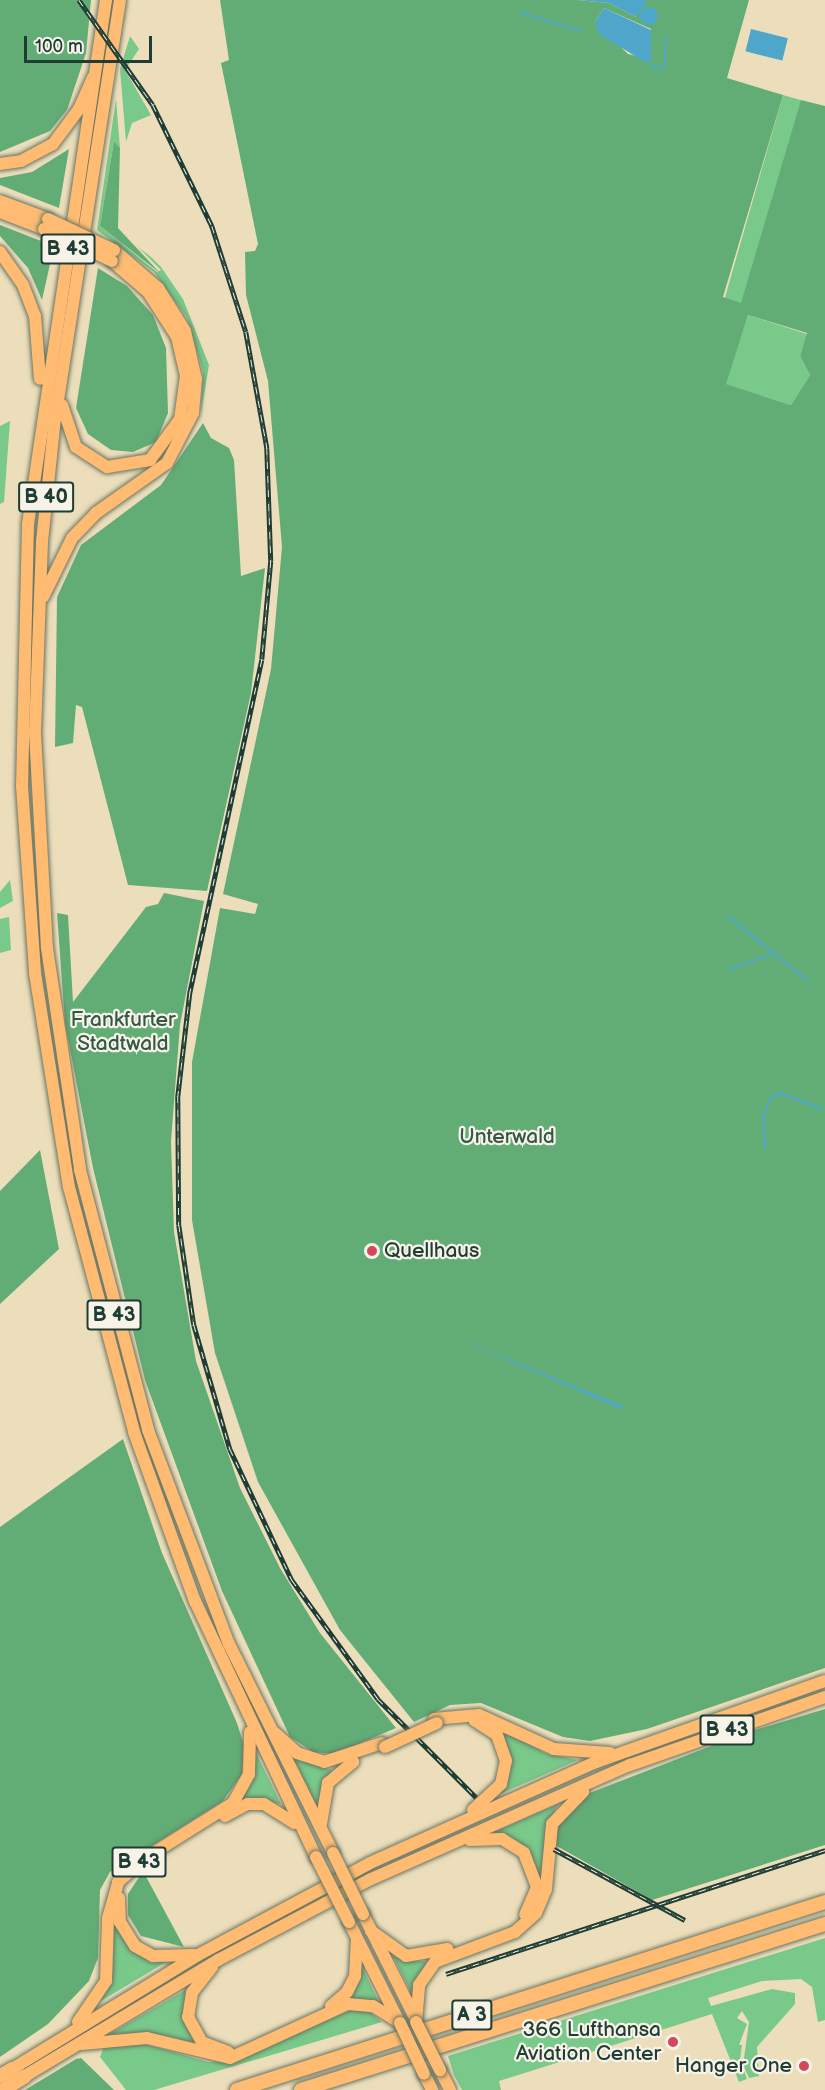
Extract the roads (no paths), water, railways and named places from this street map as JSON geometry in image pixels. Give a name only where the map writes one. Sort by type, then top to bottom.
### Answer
[{"type":"highway","points":[[0,164],[21,161],[53,144],[79,110],[98,69],[106,0]]},
{"type":"highway","name":"B 40","points":[[39,609],[60,385],[120,0]]},
{"type":"highway","name":"B 43","points":[[98,69],[40,429],[24,600],[22,786],[30,925],[52,1097],[88,1268],[134,1432],[181,1565],[248,1720],[349,1922],[390,2012],[400,2023],[432,2090]]},
{"type":"highway","points":[[0,201],[113,255],[158,288],[185,331],[196,371],[193,413],[167,463],[96,513],[72,538],[39,609]]},
{"type":"highway","points":[[0,212],[46,224]]},
{"type":"highway","points":[[0,252],[23,285],[35,316],[40,429]]},
{"type":"highway","points":[[60,385],[69,438],[90,460],[107,467],[150,460],[180,419],[186,376],[177,337],[148,292],[113,255]]},
{"type":"highway","name":"B 43","points":[[39,609],[35,734],[41,895],[80,1170],[117,1326],[176,1512],[268,1725],[371,1931],[412,2002],[416,2022],[450,2090]]},
{"type":"highway","name":"B 43","points":[[3,2090],[25,2076],[68,2041],[198,1955],[462,1820],[623,1752],[825,1681]]},
{"type":"highway","name":"B 43","points":[[6,2073],[218,1960],[441,1846],[630,1765],[825,1697]]},
{"type":"highway","points":[[436,1721],[479,1715],[554,1749],[623,1752]]},
{"type":"highway","name":"B 43","points":[[384,1745],[436,1721],[456,1718],[481,1723],[497,1735],[505,1754],[501,1784],[462,1820]]},
{"type":"highway","name":"B 43","points":[[68,2041],[97,2000],[106,1982],[108,1918],[118,1882],[238,1797],[250,1766],[248,1720]]},
{"type":"highway","points":[[268,1725],[297,1753],[313,1760],[343,1760],[384,1745]]},
{"type":"highway","points":[[321,1828],[321,1800],[332,1775],[384,1745]]},
{"type":"highway","name":"B 43","points":[[412,2002],[422,1977],[435,1962],[515,1932],[530,1919],[544,1896],[556,1816],[575,1796],[630,1765]]},
{"type":"highway","name":"B 43","points":[[198,1955],[153,1956],[127,1938],[118,1912],[128,1880],[248,1804],[280,1810],[303,1832]]},
{"type":"highway","name":"B 43","points":[[371,1931],[393,1950],[416,1957],[505,1930],[526,1914],[535,1898],[536,1877],[517,1847],[487,1837],[441,1846]]},
{"type":"highway","name":"A 3","points":[[237,2090],[825,1902]]},
{"type":"highway","name":"A 3","points":[[301,2090],[825,1924]]},
{"type":"highway","name":"B 43","points":[[218,1960],[192,1992],[188,2017],[202,2042],[234,2051],[343,1997],[355,1976],[357,1939]]},
{"type":"highway","name":"B 43","points":[[68,2041],[137,2038],[230,2058],[348,2004],[363,2003],[390,2012]]},
{"type":"water","points":[[577,0],[643,0],[647,2],[636,17],[609,3]]},
{"type":"water","points":[[649,7],[655,10],[658,16],[655,22],[649,25],[643,22],[640,16],[643,10]]},
{"type":"water","points":[[604,8],[651,30],[651,59],[645,62],[599,34],[595,22]]},
{"type":"water","points":[[751,29],[788,38],[782,61],[745,51]]},
{"type":"water","points":[[445,1333],[623,1406],[623,1408],[621,1409]]},
{"type":"waterway","points":[[521,13],[581,31]]},
{"type":"waterway","points":[[648,60],[655,69],[664,67],[666,37]]},
{"type":"waterway","points":[[728,916],[807,980]]},
{"type":"waterway","points":[[730,969],[773,954]]},
{"type":"waterway","points":[[765,1149],[763,1116],[772,1096],[780,1093],[823,1109]]},
{"type":"railway","points":[[79,0],[153,105],[212,226],[246,332],[267,448],[271,561],[262,660],[190,993],[178,1096],[179,1225],[194,1325],[230,1449],[292,1580],[378,1699],[476,1797]]},
{"type":"railway","points":[[554,1849],[685,1920]]},
{"type":"railway","points":[[446,1974],[825,1850]]},
{"type":"place","name":"Quellhaus","points":[[372,1251]]},
{"type":"place","name":"366 Lufthansa Aviation Center","points":[[673,2042]]},
{"type":"place","name":"Hanger One","points":[[804,2066]]},
{"type":"park label","name":"Frankfurter Stadtwald","points":[[123,1032]]},
{"type":"park label","name":"Unterwald","points":[[507,1137]]}]
